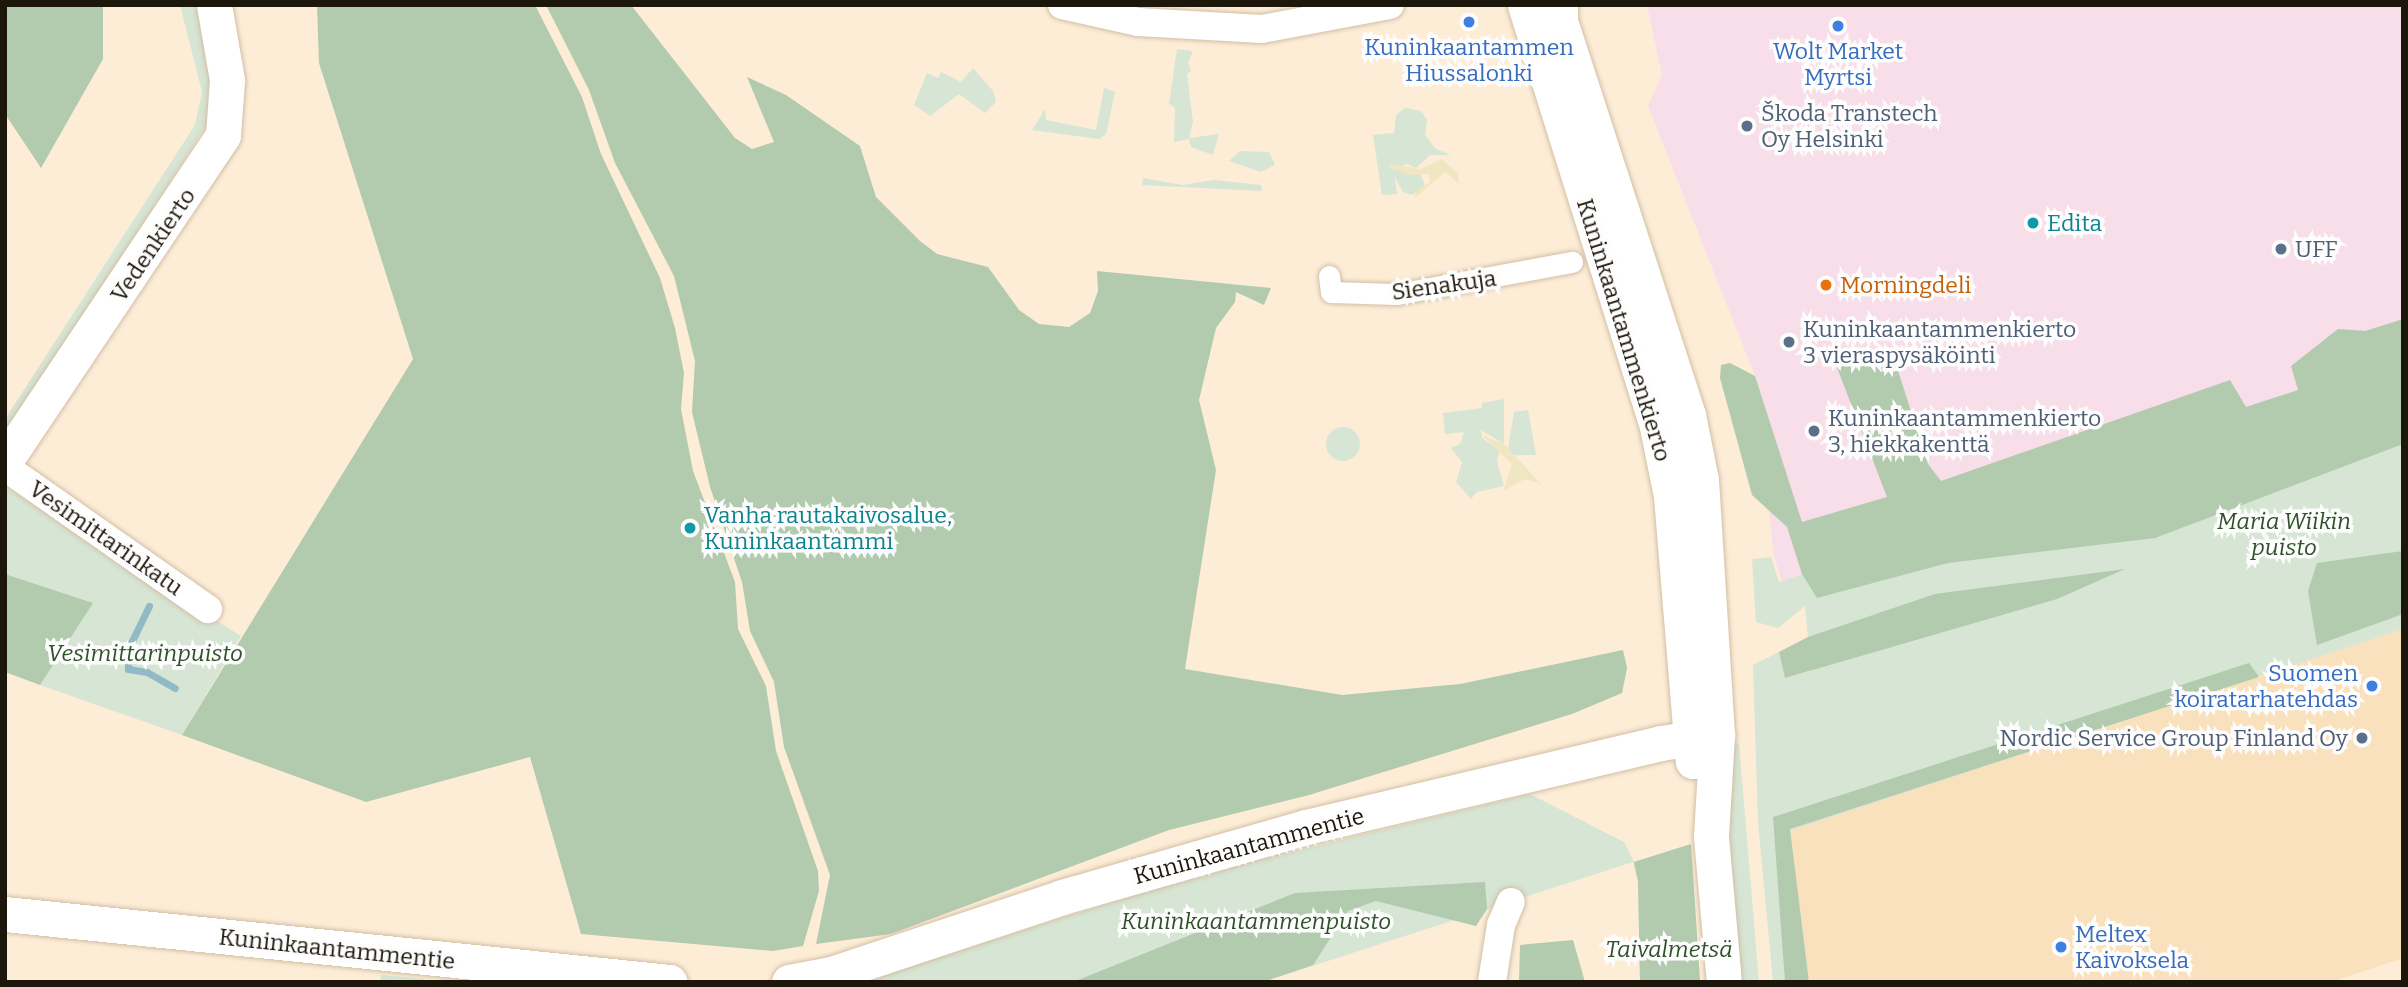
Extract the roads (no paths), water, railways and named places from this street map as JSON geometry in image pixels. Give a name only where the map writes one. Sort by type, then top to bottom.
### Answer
[{"type":"street","name":"Vedenkierto","points":[[5,461],[223,135],[227,80],[214,5]]},
{"type":"street","points":[[1062,5],[1138,22],[1262,29],[1390,5]]},
{"type":"street","name":"Kuninkaantammenkierto","points":[[1525,5],[1656,422],[1671,496],[1703,736]]},
{"type":"street","name":"Kuninkaantammenkierto","points":[[1560,5],[1560,21],[1688,415],[1703,493],[1703,736],[1700,802],[1711,832],[1724,982]]},
{"type":"street","name":"Sienakuja","points":[[1329,276],[1331,292],[1396,294],[1572,262]]},
{"type":"street","name":"Vesimittarinkatu","points":[[5,467],[208,609]]},
{"type":"street","name":"Kuninkaantammentie","points":[[789,982],[831,974],[1062,897],[1306,827],[1703,736]]},
{"type":"street","points":[[1492,982],[1501,925],[1511,902]]},
{"type":"street","name":"Kuninkaantammentie","points":[[5,914],[670,982]]},
{"type":"waterway","points":[[149,606],[129,647],[128,669],[147,672],[175,688]]},
{"type":"place","name":"Kuninkaantammen Hiussalonki","points":[[1469,22]]},
{"type":"place","name":"Wolt Market Myrtsi","points":[[1838,26]]},
{"type":"place","name":"Škoda Transtech Oy Helsinki","points":[[1747,126]]},
{"type":"place","name":"Edita","points":[[2033,223]]},
{"type":"place","name":"UFF","points":[[2281,249]]},
{"type":"place","name":"Morningdeli","points":[[1826,285]]},
{"type":"place","name":"Kuninkaantammenkierto 3 vieraspysäköinti","points":[[1789,342]]},
{"type":"place","name":"Kuninkaantammenkierto 3, hiekkakenttä","points":[[1814,431]]},
{"type":"place","name":"Vanha rautakaivosalue, Kuninkaantammi","points":[[690,528]]},
{"type":"place","name":"Suomen koiratarhatehdas","points":[[2372,686]]},
{"type":"place","name":"Nordic Service Group Finland Oy","points":[[2362,738]]},
{"type":"place","name":"Meltex Kaivoksela","points":[[2061,947]]},
{"type":"park label","name":"Maria Wiikin puisto","points":[[2284,534]]},
{"type":"park label","name":"Vesimittarinpuisto","points":[[145,653]]},
{"type":"park label","name":"Kuninkaantammenpuisto","points":[[1256,921]]},
{"type":"park label","name":"Taivalmetsä","points":[[1669,949]]}]
